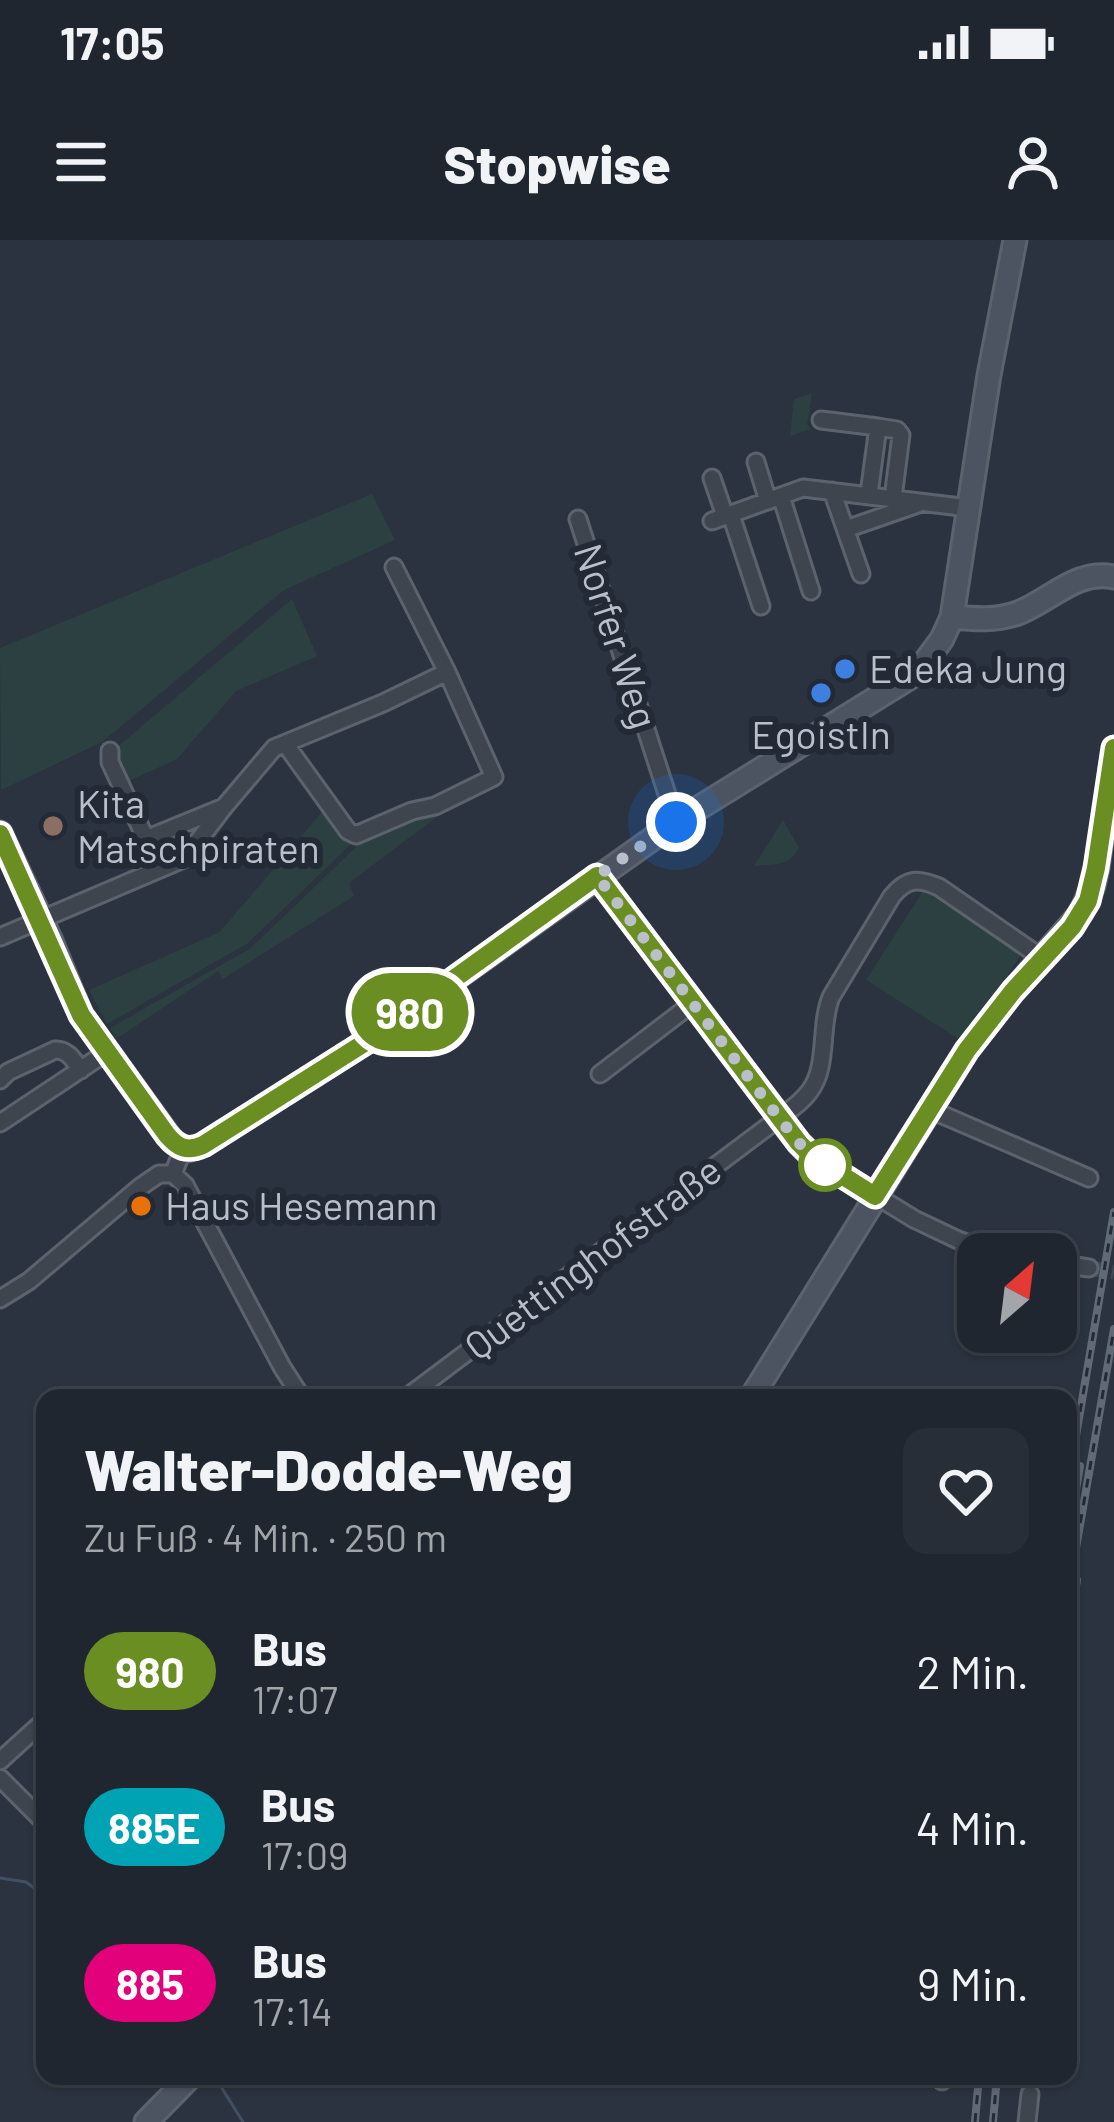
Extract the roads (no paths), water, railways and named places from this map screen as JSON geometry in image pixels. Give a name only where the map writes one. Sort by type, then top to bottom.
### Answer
[{"type":"street","points":[[0,833],[81,1015],[167,1135],[183,1149],[203,1145],[353,1050],[676,822],[917,673],[952,617],[1015,240]]},
{"type":"street","points":[[820,420],[897,430],[901,435],[893,498]]},
{"type":"street","points":[[869,494],[878,427]]},
{"type":"street","points":[[756,462],[811,591]]},
{"type":"street","points":[[712,478],[723,517],[761,606]]},
{"type":"street","points":[[723,517],[803,488],[969,508]]},
{"type":"street","points":[[832,491],[861,574]]},
{"type":"street","points":[[846,529],[917,506],[920,501]]},
{"type":"street","name":"Norfer Weg","points":[[578,519],[676,822]]},
{"type":"street","points":[[286,745],[348,831],[356,835],[435,806],[494,777],[394,566]]},
{"type":"street","points":[[952,617],[996,619],[1033,606],[1084,577],[1114,577]]},
{"type":"street","points":[[0,937],[188,854],[274,748],[448,672]]},
{"type":"street","points":[[757,1389],[967,1050],[1072,927],[1093,886],[1114,748]]},
{"type":"street","points":[[110,751],[110,762],[160,869]]},
{"type":"street","points":[[146,839],[224,807]]},
{"type":"street","points":[[597,876],[813,1157],[957,1239]]},
{"type":"street","name":"Quettinghofstraße","points":[[418,1389],[809,1092],[817,1079],[830,997],[902,884],[924,880],[939,887],[1042,958]]},
{"type":"street","points":[[600,1074],[693,1003]]},
{"type":"street","points":[[0,1080],[55,1050],[68,1054],[81,1070]]},
{"type":"street","points":[[0,1124],[107,1052]]},
{"type":"street","points":[[929,1109],[1089,1178]]},
{"type":"street","points":[[173,1174],[183,1149]]},
{"type":"street","points":[[0,1299],[29,1281],[140,1187],[160,1174],[173,1174],[185,1185],[296,1389]]},
{"type":"street","points":[[1077,1266],[1089,1268]]},
{"type":"street","points":[[0,1761],[36,1728]]},
{"type":"street","points":[[0,1778],[36,1813]]},
{"type":"street","points":[[146,2122],[181,2085]]},
{"type":"street","points":[[1027,2122],[1030,2094]]},
{"type":"waterway","points":[[0,1878],[26,1882],[36,1889]]},
{"type":"waterway","points":[[220,2085],[243,2122]]},
{"type":"tunnel","points":[[1089,1268],[1114,1272]]},
{"type":"railway","points":[[1077,1430],[1114,1212]]},
{"type":"railway","points":[[1077,1542],[1114,1329]]},
{"type":"railway","points":[[1077,1484],[1080,1466]]},
{"type":"railway","points":[[975,2122],[978,2085]]},
{"type":"railway","points":[[993,2122],[996,2085]]},
{"type":"place","name":"Edeka Jung","points":[[845,669]]},
{"type":"place","name":"EgoistIn","points":[[821,693]]},
{"type":"place","name":"Kita Matschpiraten","points":[[53,826]]},
{"type":"place","name":"Haus Hesemann","points":[[141,1206]]}]
